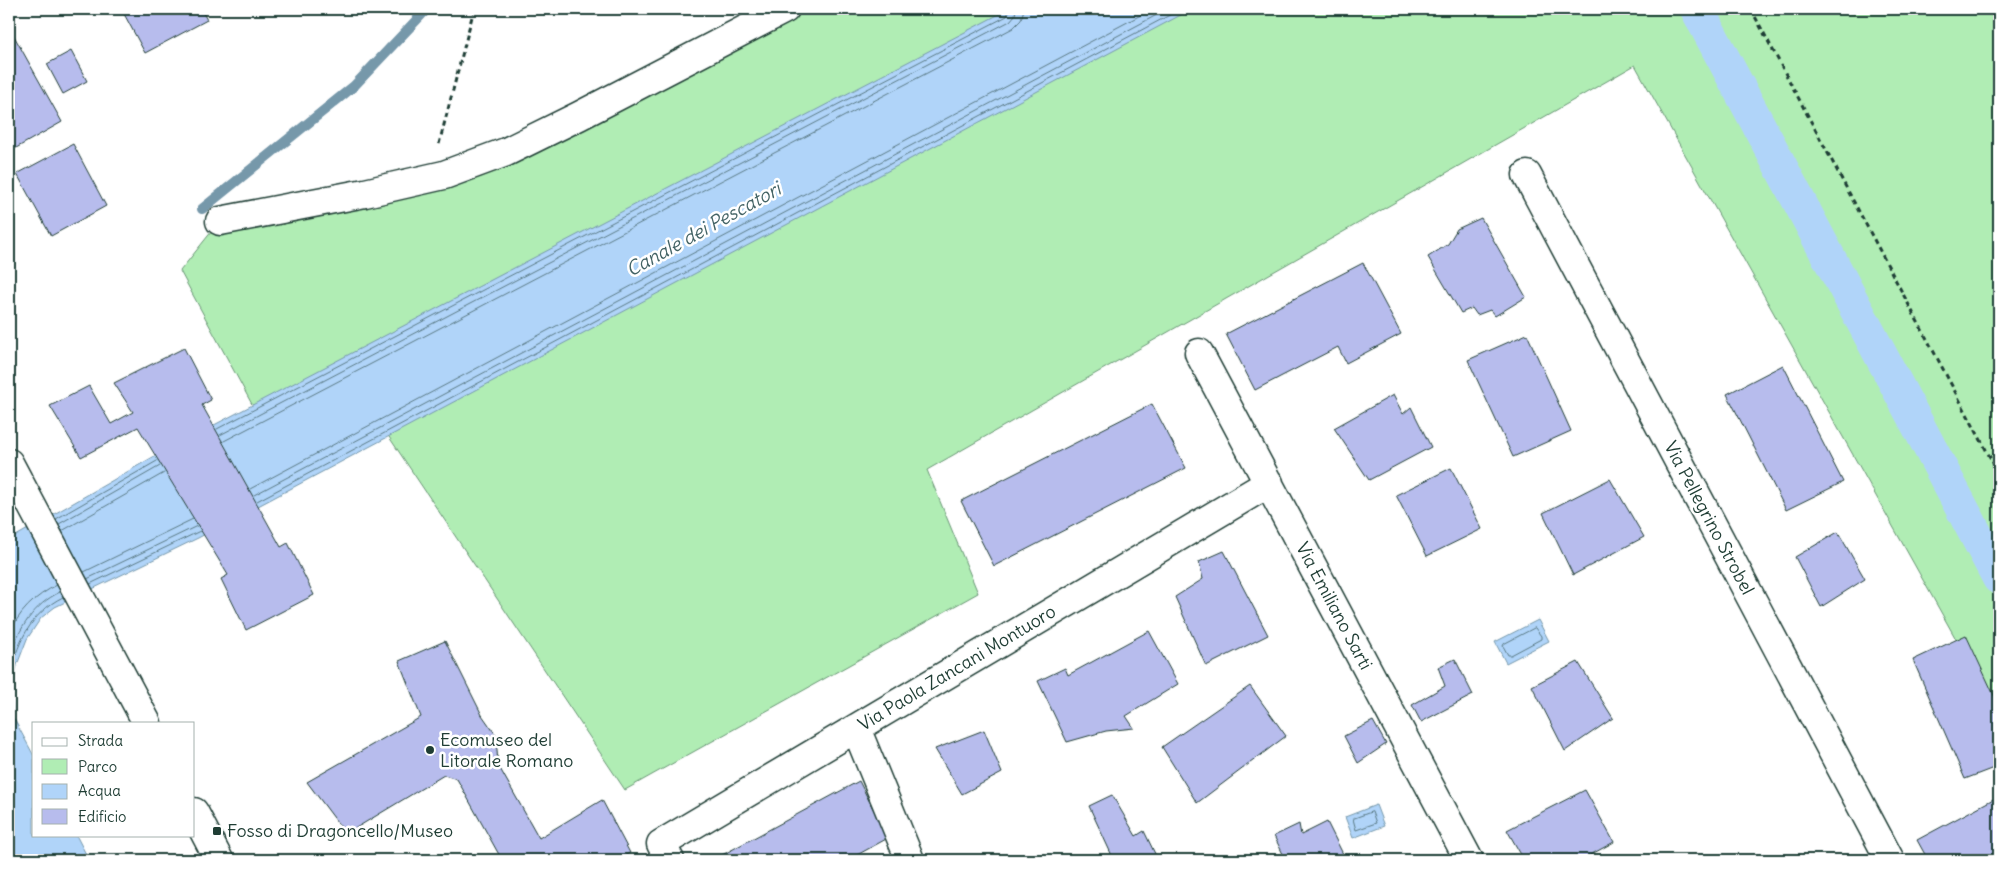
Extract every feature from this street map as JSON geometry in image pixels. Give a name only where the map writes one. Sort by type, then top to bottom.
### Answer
[{"type":"street","points":[[220,221],[365,193],[444,175],[506,152],[774,14]]},
{"type":"street","name":"Via Pellegrino Strobel","points":[[1527,175],[1890,860]]},
{"type":"street","name":"Via Emiliano Sarti","points":[[1198,353],[1469,860]]},
{"type":"street","points":[[9,463],[146,722]]},
{"type":"street","name":"Via Paola Zancani Montuoro","points":[[670,860],[661,844],[1269,483]]},
{"type":"street","points":[[856,728],[903,858]]},
{"type":"street","points":[[195,814],[219,860]]},
{"type":"path","points":[[434,150],[440,143],[474,9]]},
{"type":"path","points":[[1751,9],[1999,474]]},
{"type":"green space","points":[[785,9],[1999,9],[1999,716],[1635,65],[927,470],[978,593],[625,790],[371,410],[281,458],[180,271],[220,221],[444,175]]},
{"type":"water","name":"Canale dei Pescatori","points":[[1009,9],[1192,9],[198,538],[55,607],[41,618],[27,639],[17,665],[11,692],[13,717],[32,752],[32,836],[77,836],[89,860],[17,860],[9,844],[9,540],[153,457]]},
{"type":"water","points":[[1538,620],[1549,641],[1506,663],[1495,642]]},
{"type":"water","points":[[1376,805],[1384,826],[1353,838],[1345,817]]},
{"type":"building","points":[[129,9],[201,9],[207,20],[145,53],[123,12]]},
{"type":"building","points":[[9,27],[62,122],[9,152]]},
{"type":"building","points":[[71,51],[87,81],[63,94],[47,64]]},
{"type":"building","points":[[73,144],[106,206],[51,236],[17,174]]},
{"type":"building","points":[[1481,218],[1526,297],[1495,316],[1490,310],[1477,315],[1472,308],[1461,313],[1428,257],[1448,244],[1457,229]]},
{"type":"building","points":[[1363,263],[1401,334],[1346,363],[1338,347],[1255,390],[1226,334]]},
{"type":"building","points":[[1527,334],[1571,431],[1513,457],[1468,360]]},
{"type":"building","points":[[184,348],[211,400],[202,405],[281,547],[288,543],[314,595],[246,630],[221,579],[228,575],[138,427],[81,457],[50,406],[89,386],[111,424],[133,412],[114,383]]},
{"type":"building","points":[[1783,365],[1843,482],[1786,510],[1727,394]]},
{"type":"building","points":[[1393,395],[1403,414],[1411,407],[1431,447],[1369,480],[1334,428]]},
{"type":"building","points":[[1152,404],[1186,468],[994,566],[961,501]]},
{"type":"building","points":[[1451,468],[1482,529],[1427,556],[1396,495]]},
{"type":"building","points":[[1610,479],[1644,537],[1573,575],[1543,513]]},
{"type":"building","points":[[1838,532],[1865,579],[1821,607],[1795,557]]},
{"type":"building","points":[[1224,551],[1268,635],[1206,666],[1175,597],[1203,579],[1199,562]]},
{"type":"building","points":[[1149,631],[1178,684],[1126,716],[1134,728],[1106,731],[1067,742],[1038,681],[1065,668],[1068,675]]},
{"type":"building","points":[[1966,635],[1999,706],[1999,766],[1965,779],[1913,660]]},
{"type":"building","name":"Ecomuseo del Litorale Romano","points":[[445,641],[482,715],[496,735],[498,765],[539,838],[602,800],[630,853],[615,860],[502,860],[457,779],[444,775],[346,834],[307,782],[421,717],[399,661]]},
{"type":"building","points":[[1455,659],[1473,695],[1421,722],[1412,705],[1445,686],[1438,667]]},
{"type":"building","points":[[1578,662],[1613,718],[1565,751],[1532,686]]},
{"type":"building","points":[[1250,686],[1286,736],[1197,803],[1162,747]]},
{"type":"building","points":[[1373,721],[1386,744],[1358,763],[1344,736]]},
{"type":"building","points":[[984,730],[1002,773],[962,794],[935,749]]},
{"type":"building","points":[[859,781],[888,838],[848,860],[713,860]]},
{"type":"building","points":[[1585,790],[1614,842],[1581,860],[1524,860],[1507,830]]},
{"type":"building","points":[[1112,795],[1136,836],[1144,831],[1158,860],[1114,860],[1089,806]]},
{"type":"building","points":[[1999,796],[1999,860],[1928,860],[1917,840]]},
{"type":"building","points":[[1327,822],[1346,860],[1286,860],[1274,836],[1299,824],[1301,835]]},
{"type":"waterway","points":[[202,209],[354,86],[427,9]]},
{"type":"waterway","points":[[1697,9],[1999,578]]},
{"type":"place","name":"Ecomuseo del Litorale Romano","points":[[430,750]]},
{"type":"place","name":"Fosso di Dragoncello/Museo","points":[[217,831]]}]
